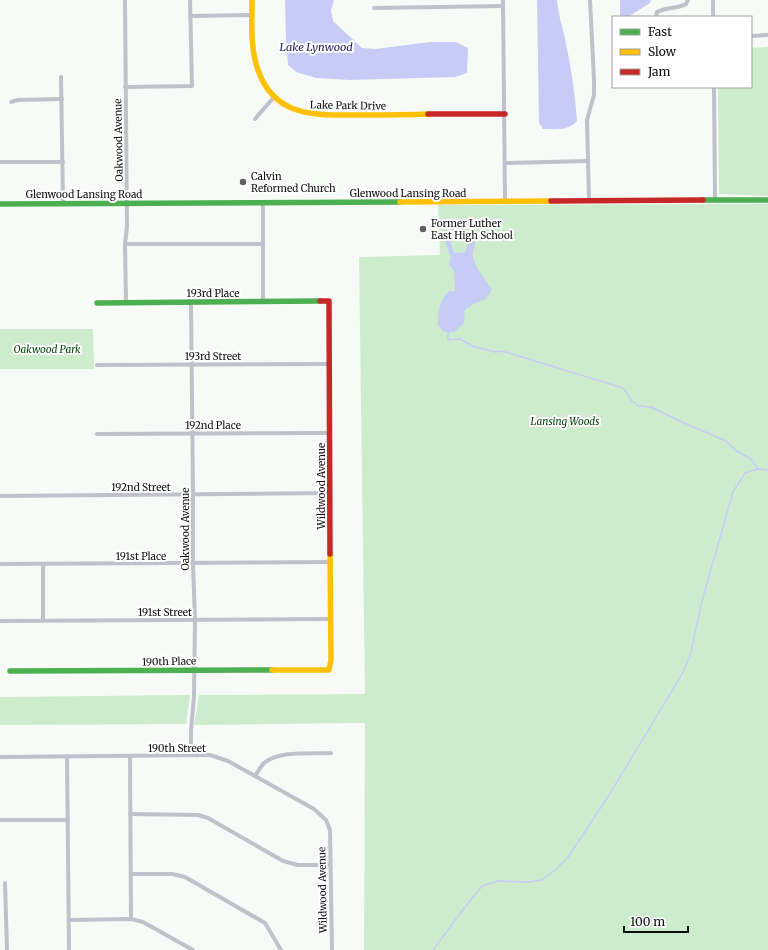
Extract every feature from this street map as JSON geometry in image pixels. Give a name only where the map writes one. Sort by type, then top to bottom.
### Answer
[{"type":"street","name":"Oakwood Avenue","points":[[125,0],[127,203],[126,303]]},
{"type":"street","points":[[125,87],[192,86],[190,0]]},
{"type":"street","name":"Lake Park Drive","points":[[252,0],[253,52],[255,67],[264,85],[274,97],[290,108],[313,114],[505,114]]},
{"type":"street","points":[[503,0],[506,163],[505,202]]},
{"type":"street","points":[[589,201],[587,120],[594,95],[590,0]]},
{"type":"street","points":[[656,16],[656,12],[663,9],[681,7],[686,4],[688,0]]},
{"type":"street","points":[[713,0],[714,16]]},
{"type":"street","points":[[374,8],[503,6]]},
{"type":"street","points":[[190,16],[252,15]]},
{"type":"street","points":[[752,36],[768,35]]},
{"type":"street","points":[[61,77],[63,203]]},
{"type":"street","points":[[714,88],[715,200]]},
{"type":"street","points":[[256,119],[274,97]]},
{"type":"street","points":[[11,102],[18,100],[62,99]]},
{"type":"street","points":[[506,163],[587,161]]},
{"type":"street","points":[[0,162],[63,162]]},
{"type":"street","name":"Glenwood Lansing Road","points":[[0,204],[768,200]]},
{"type":"street","points":[[263,202],[263,302]]},
{"type":"street","points":[[126,244],[263,244]]},
{"type":"street","name":"193rd Place","points":[[97,303],[329,302]]},
{"type":"street","name":"Wildwood Avenue","points":[[329,302],[331,619],[331,660],[329,670]]},
{"type":"street","name":"Oakwood Avenue","points":[[191,303],[193,564],[195,619],[194,696],[191,731],[192,755]]},
{"type":"street","name":"193rd Street","points":[[96,365],[329,364]]},
{"type":"street","name":"192nd Place","points":[[97,434],[329,432]]},
{"type":"street","name":"192nd Street","points":[[0,496],[330,493]]},
{"type":"street","name":"191st Place","points":[[0,564],[330,562]]},
{"type":"street","points":[[43,564],[43,620]]},
{"type":"street","name":"191st Street","points":[[0,621],[331,619]]},
{"type":"street","name":"190th Place","points":[[10,671],[329,670]]},
{"type":"street","points":[[255,776],[264,763],[277,756],[331,753]]},
{"type":"street","name":"190th Street","points":[[0,757],[210,755],[222,758],[318,812],[326,820],[330,830]]},
{"type":"street","points":[[67,756],[70,920],[69,950]]},
{"type":"street","points":[[130,756],[131,919]]},
{"type":"street","points":[[130,814],[198,815],[208,818],[283,861],[298,865],[330,865]]},
{"type":"street","points":[[0,820],[68,820]]},
{"type":"street","name":"Wildwood Avenue","points":[[330,830],[332,950]]},
{"type":"street","points":[[131,874],[172,874],[184,877],[265,923],[281,950]]},
{"type":"street","points":[[6,883],[7,950]]},
{"type":"street","points":[[70,920],[131,919],[143,922],[193,950]]},
{"type":"green space","points":[[768,47],[768,196],[719,194],[718,88],[752,88],[752,48]]},
{"type":"green space","name":"Lansing Woods","points":[[768,204],[768,950],[364,950],[365,723],[194,725],[199,695],[365,694],[359,257],[440,255],[438,205]]},
{"type":"green space","name":"Oakwood Park","points":[[0,329],[93,329],[94,369],[0,369]]},
{"type":"green space","points":[[190,695],[186,724],[0,725],[0,697]]},
{"type":"water","name":"Lake Lynwood","points":[[285,0],[334,0],[331,10],[333,21],[362,48],[375,49],[430,42],[456,42],[468,48],[467,73],[455,77],[350,80],[316,78],[296,72],[288,65]]},
{"type":"water","points":[[537,0],[557,0],[571,70],[577,121],[566,128],[543,129],[539,123]]},
{"type":"water","points":[[620,0],[651,0],[650,3],[630,16],[620,16]]},
{"type":"water","points":[[448,226],[454,231],[451,243],[454,253],[465,252],[469,241],[474,236],[475,244],[473,255],[475,263],[480,273],[492,289],[486,299],[473,304],[465,310],[464,323],[454,332],[444,332],[438,325],[439,311],[443,298],[449,291],[455,291],[454,271],[449,265],[451,258],[443,236]]},
{"type":"waterway","points":[[448,332],[448,340],[460,339],[472,346],[495,352],[502,351],[623,388],[632,401],[638,406],[651,407],[726,441],[735,450],[751,459],[758,469]]},
{"type":"waterway","points":[[433,950],[482,886],[498,881],[529,882],[542,880],[569,856],[609,795],[681,676],[690,656],[703,597],[733,492],[745,473],[758,469],[768,470]]},
{"type":"traffic: fast","points":[[703,200],[768,200]]},
{"type":"traffic: fast","points":[[0,204],[400,202]]},
{"type":"traffic: fast","points":[[97,303],[320,301]]},
{"type":"traffic: fast","points":[[10,671],[272,670]]},
{"type":"traffic: slow","points":[[252,0],[252,26],[255,62],[266,86],[275,98],[287,106],[300,111],[329,115],[428,114]]},
{"type":"traffic: slow","points":[[400,202],[551,201]]},
{"type":"traffic: slow","points":[[272,670],[329,670],[331,660],[330,554]]},
{"type":"traffic: jam","points":[[428,114],[505,114]]},
{"type":"traffic: jam","points":[[551,201],[703,200]]},
{"type":"traffic: jam","points":[[320,301],[329,301],[330,554]]},
{"type":"place","name":"Calvin Reformed Church","points":[[243,182]]},
{"type":"place","name":"Former Luther East High School","points":[[423,229]]}]
